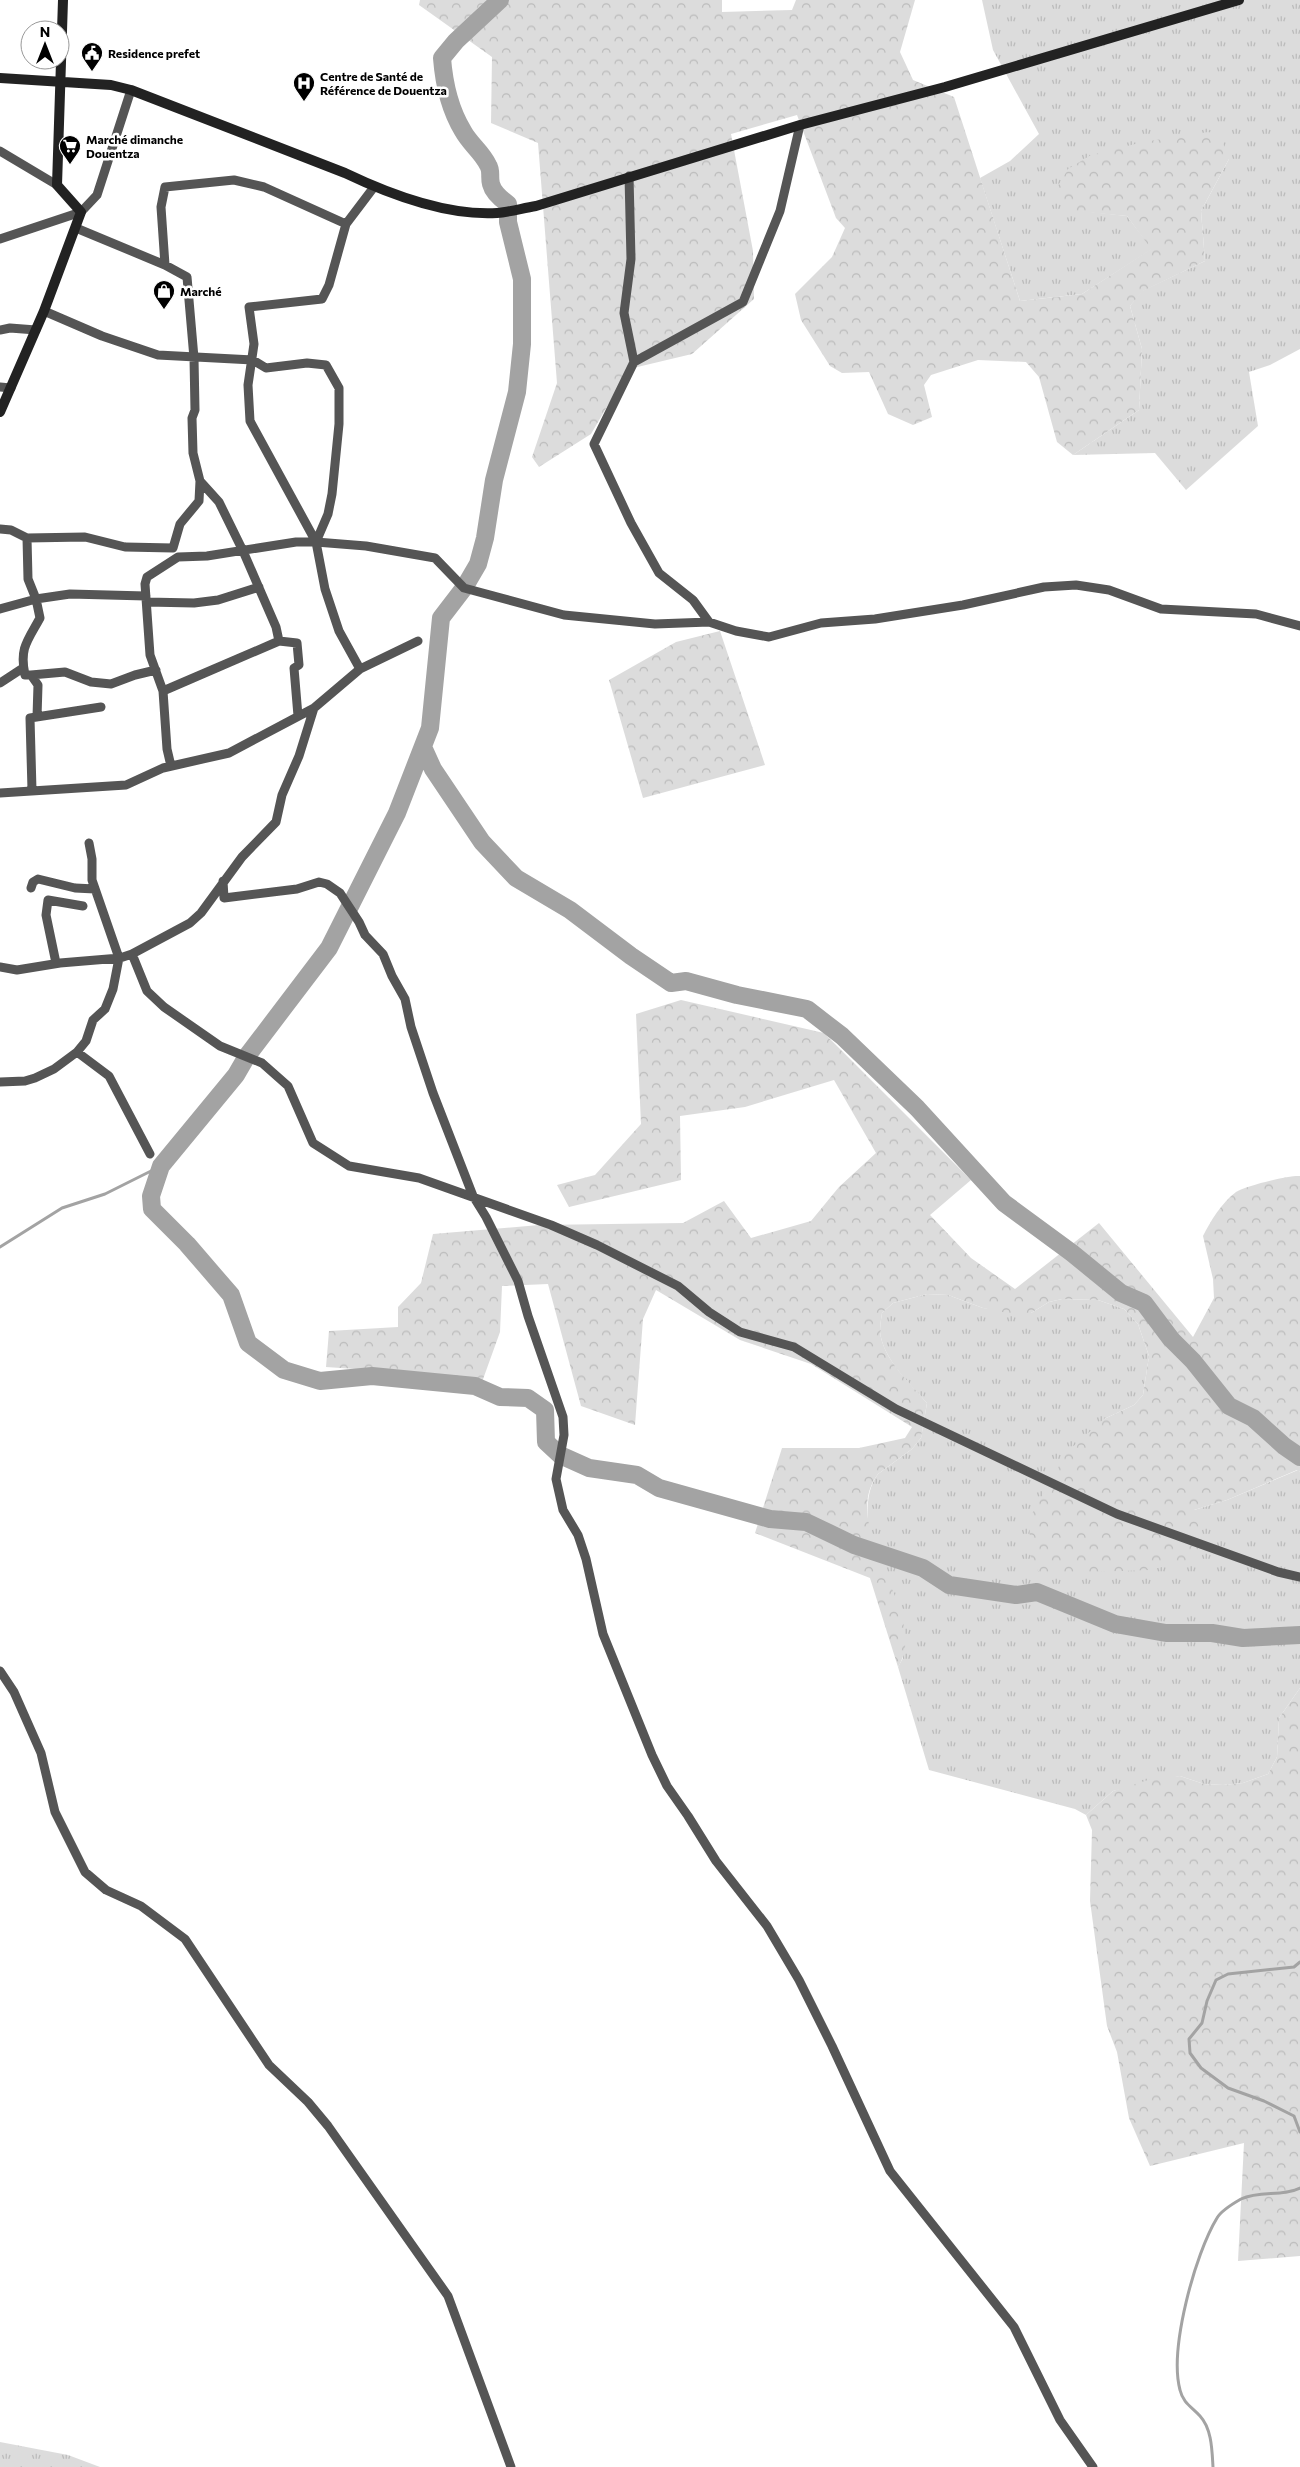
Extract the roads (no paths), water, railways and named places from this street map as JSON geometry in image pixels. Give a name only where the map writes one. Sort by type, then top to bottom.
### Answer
[{"type":"street","points":[[57,185],[63,0]]},
{"type":"street","points":[[0,78],[60,80],[110,85],[131,90],[345,173],[374,187],[433,205],[497,213],[536,206],[800,124],[945,86],[1239,0]]},
{"type":"street","points":[[0,412],[5,388],[36,330],[81,212],[97,195],[131,90]]},
{"type":"street","points":[[709,622],[693,600],[659,573],[631,523],[594,444],[634,362],[743,302],[780,211],[800,124]]},
{"type":"street","points":[[0,151],[57,185],[81,212]]},
{"type":"street","points":[[630,176],[631,259],[624,313],[634,362]]},
{"type":"street","points":[[165,265],[161,207],[165,187],[234,180],[264,187],[346,224]]},
{"type":"street","points":[[360,669],[339,631],[325,589],[316,542],[250,421],[248,385],[254,344],[249,307],[322,299],[329,286],[346,224],[374,187]]},
{"type":"street","points":[[0,239],[81,212]]},
{"type":"street","points":[[76,228],[165,265],[187,277],[194,358],[195,410],[192,418],[193,453],[200,481],[199,500],[180,524],[173,548],[178,557]]},
{"type":"street","points":[[44,311],[102,336],[158,355],[253,360],[266,368],[306,363],[326,365],[339,388],[339,424],[332,494],[328,514],[316,542]]},
{"type":"street","points":[[0,330],[10,328],[36,330]]},
{"type":"street","points":[[200,481],[219,502],[244,551],[276,627],[279,642]]},
{"type":"street","points":[[0,529],[11,530],[27,538],[85,536],[124,547],[173,548]]},
{"type":"street","points":[[27,538],[28,580],[36,599],[40,618],[25,642],[23,668],[25,675],[65,672],[91,682],[111,684],[156,670]]},
{"type":"street","points":[[171,766],[167,749],[163,691],[150,655],[147,577],[178,557],[244,551],[296,542],[366,546],[435,558],[464,588],[564,615],[655,624],[709,622],[736,631],[769,636],[821,623],[875,619],[963,605],[1044,587],[1076,586],[1109,590],[1161,609],[1256,614],[1300,626]]},
{"type":"street","points":[[0,609],[36,599],[70,594],[194,603],[218,600],[259,587]]},
{"type":"street","points":[[0,793],[126,785],[171,766],[229,753],[314,708],[360,669],[418,641]]},
{"type":"street","points":[[163,691],[279,642],[297,643],[299,665],[294,668],[298,716]]},
{"type":"street","points":[[0,683],[23,668]]},
{"type":"street","points":[[31,676],[38,685],[37,717]]},
{"type":"street","points":[[32,790],[30,718],[101,707]]},
{"type":"street","points":[[0,966],[17,970],[119,958],[132,954],[190,923],[201,913],[242,857],[276,822],[285,788],[299,756],[314,708]]},
{"type":"street","points":[[0,1082],[25,1081],[35,1078],[54,1069],[77,1052],[86,1041],[93,1020],[105,1009],[113,989],[119,958],[92,880],[92,859],[89,843]]},
{"type":"street","points":[[31,888],[33,882],[38,879],[75,888],[95,889]]},
{"type":"street","points":[[223,881],[224,898],[298,889],[319,882],[328,884],[340,893],[365,935],[383,954],[405,1000],[411,1028],[430,1084],[473,1196],[486,1217],[518,1282],[563,1417],[564,1435],[556,1479],[563,1510],[578,1535],[586,1558],[606,1642],[667,1786],[716,1862],[767,1926],[799,1980],[890,2170],[1014,2327],[1060,2420],[1093,2467]]},
{"type":"street","points":[[56,964],[46,915],[48,900],[83,906]]},
{"type":"street","points":[[132,954],[147,991],[164,1007],[220,1046],[262,1064],[288,1086],[313,1142],[349,1166],[420,1178],[551,1226],[613,1253],[678,1286],[709,1312],[740,1332],[794,1347],[896,1409],[1117,1514],[1278,1572],[1300,1577]]},
{"type":"street","points":[[77,1052],[109,1076],[150,1154]]},
{"type":"street","points":[[0,1671],[14,1692],[41,1752],[55,1812],[85,1872],[106,1890],[141,1906],[185,1939],[269,2065],[308,2102],[328,2126],[448,2296],[511,2467]]},
{"type":"waterway","points":[[500,0],[456,41],[442,58],[444,77],[454,114],[466,136],[483,156],[489,167],[492,187],[500,198],[508,204],[508,222],[522,279],[522,344],[517,392],[494,480],[485,538],[478,564],[464,588],[441,618],[430,728],[397,813],[329,948],[247,1056],[236,1075],[161,1166],[151,1196],[152,1209],[187,1244],[231,1295],[248,1343],[284,1370],[320,1381],[372,1376],[475,1386],[500,1397],[528,1398],[545,1410],[546,1442],[560,1455],[589,1468],[637,1475],[659,1488],[770,1519],[806,1522],[854,1545],[923,1568],[949,1585],[1016,1595],[1037,1592],[1115,1624],[1166,1633],[1212,1633],[1243,1638],[1300,1635]]},
{"type":"waterway","points":[[423,747],[433,769],[482,842],[516,878],[570,910],[631,956],[671,983],[686,981],[737,995],[807,1009],[842,1036],[917,1108],[1004,1203],[1072,1253],[1121,1293],[1144,1303],[1171,1339],[1193,1361],[1229,1406],[1253,1418],[1284,1446],[1300,1457]]},
{"type":"waterway","points":[[0,1247],[62,1208],[105,1194],[161,1166]]},
{"type":"waterway","points":[[1300,1962],[1294,1967],[1228,1974],[1216,1980],[1207,2001],[1202,2023],[1189,2039],[1190,2053],[1201,2068],[1228,2088],[1264,2101],[1294,2116],[1300,2132]]},
{"type":"waterway","points":[[1213,2467],[1211,2440],[1207,2427],[1200,2416],[1183,2398],[1178,2372],[1181,2327],[1200,2254],[1217,2218],[1231,2205],[1248,2196],[1293,2191],[1300,2188]]},
{"type":"place","name":"Residence prefet","points":[[92,72]]},
{"type":"place","name":"Centre de Santé de Référence de Douentza","points":[[304,102]]},
{"type":"place","name":"Marché dimanche Douentza","points":[[70,165]]},
{"type":"place","name":"Marché","points":[[164,310]]}]
